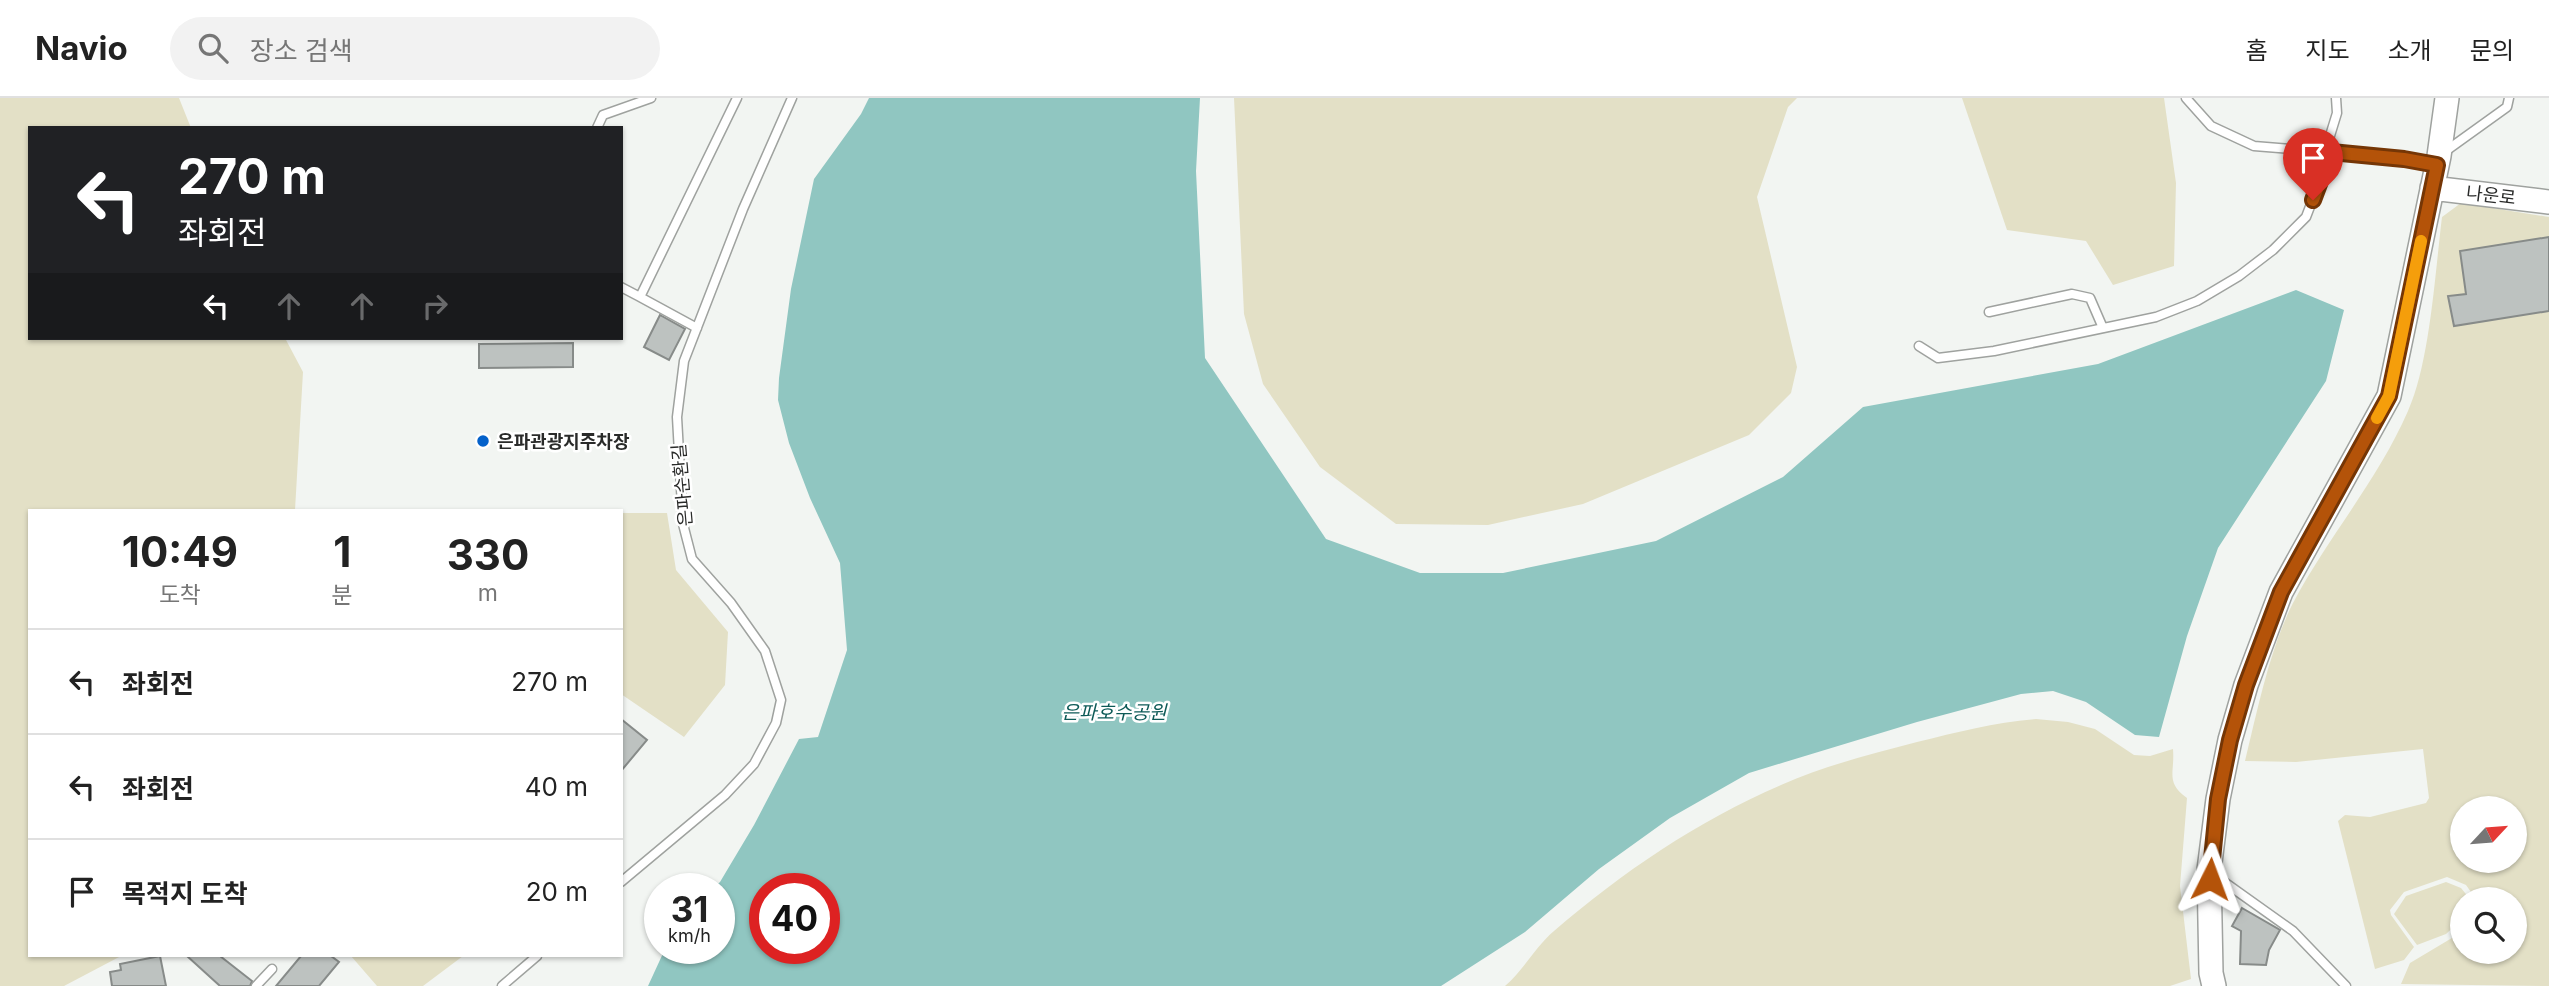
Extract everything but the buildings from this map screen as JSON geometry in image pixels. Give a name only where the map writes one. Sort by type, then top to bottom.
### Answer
[{"type":"street","points":[[2214,986],[2211,973],[2210,879],[2218,799],[2230,740],[2246,685],[2281,592],[2389,396],[2438,160],[2447,98]]},
{"type":"street","name":"나운로","points":[[2432,188],[2549,202]]},
{"type":"lane","points":[[598,126],[603,115],[651,98]]},
{"type":"lane","points":[[640,297],[737,98]]},
{"type":"lane","name":"은파순환길","points":[[623,880],[725,795],[754,764],[776,723],[781,700],[765,651],[731,603],[692,559],[683,524],[677,417],[684,361],[743,209],[792,98]]},
{"type":"lane","points":[[2186,98],[2211,126],[2254,146],[2438,160],[2507,107],[2509,98]]},
{"type":"lane","points":[[1919,346],[1938,358],[1994,351],[2156,317],[2197,301],[2239,276],[2273,250],[2306,217],[2328,152],[2337,113],[2336,98]]},
{"type":"lane","points":[[623,288],[697,328]]},
{"type":"lane","points":[[1989,312],[2072,295],[2090,298],[2103,328]]},
{"type":"lane","points":[[2210,879],[2220,879],[2293,931],[2346,986]]},
{"type":"lane","points":[[502,986],[536,957]]},
{"type":"lane","points":[[256,986],[272,969]]},
{"type":"shaded area","points":[[0,98],[179,98],[190,126],[28,126],[28,340],[286,340],[303,372],[295,509],[28,509],[28,957],[119,957],[64,986],[0,986]]},
{"type":"shaded area","points":[[1234,98],[1797,98],[1788,107],[1757,197],[1797,367],[1791,393],[1749,435],[1583,504],[1488,525],[1396,524],[1320,467],[1263,384],[1244,314]]},
{"type":"shaded area","points":[[1962,98],[2164,98],[2176,183],[2174,266],[2113,285],[2086,241],[2007,230]]},
{"type":"shaded area","points":[[2461,203],[2549,217],[2549,986],[2401,984],[2410,963],[2450,939],[2450,964],[2527,964],[2527,887],[2467,887],[2447,877],[2404,892],[2390,910],[2414,947],[2404,960],[2375,969],[2338,821],[2345,815],[2370,817],[2426,803],[2429,798],[2423,749],[2296,762],[2245,761],[2277,640],[2293,603],[2368,485],[2408,411],[2422,368],[2431,317],[2442,217]]},
{"type":"shaded area","points":[[623,513],[667,513],[676,570],[728,632],[725,685],[684,737],[623,695]]},
{"type":"shaded area","points":[[2036,719],[2068,722],[2095,729],[2134,755],[2150,756],[2173,749],[2173,782],[2187,798],[2180,886],[2191,979],[2170,986],[1505,986],[1547,937],[1606,889],[1662,849],[1720,814],[1797,778],[1831,766],[1976,728]]},
{"type":"shaded area","points":[[2446,882],[2458,887],[2450,887],[2450,930],[2417,945],[2394,914],[2406,896]]},
{"type":"shaded area","points":[[352,957],[462,957],[423,986],[377,986]]},
{"type":"water","name":"은파호수공원","points":[[869,98],[1200,98],[1196,171],[1205,358],[1326,539],[1420,573],[1503,573],[1656,541],[1783,477],[1863,407],[2098,364],[2296,290],[2344,310],[2326,381],[2218,548],[2187,636],[2159,737],[2135,735],[2086,702],[2053,691],[2021,694],[1917,722],[1749,773],[1670,818],[1599,869],[1525,932],[1441,986],[648,986],[658,964],[735,964],[735,873],[725,873],[799,739],[818,737],[847,650],[840,563],[810,498],[789,443],[778,400],[791,289],[814,179],[861,114]]},
{"type":"slow traffic","points":[[2377,418],[2389,396],[2421,241]]},
{"type":"place","name":"은파관광지주차장","points":[[483,441]]},
{"type":"route","points":[[2210,879],[2218,799],[2230,740],[2246,685],[2281,592],[2389,396],[2437,165],[2331,152],[2313,200]]}]
